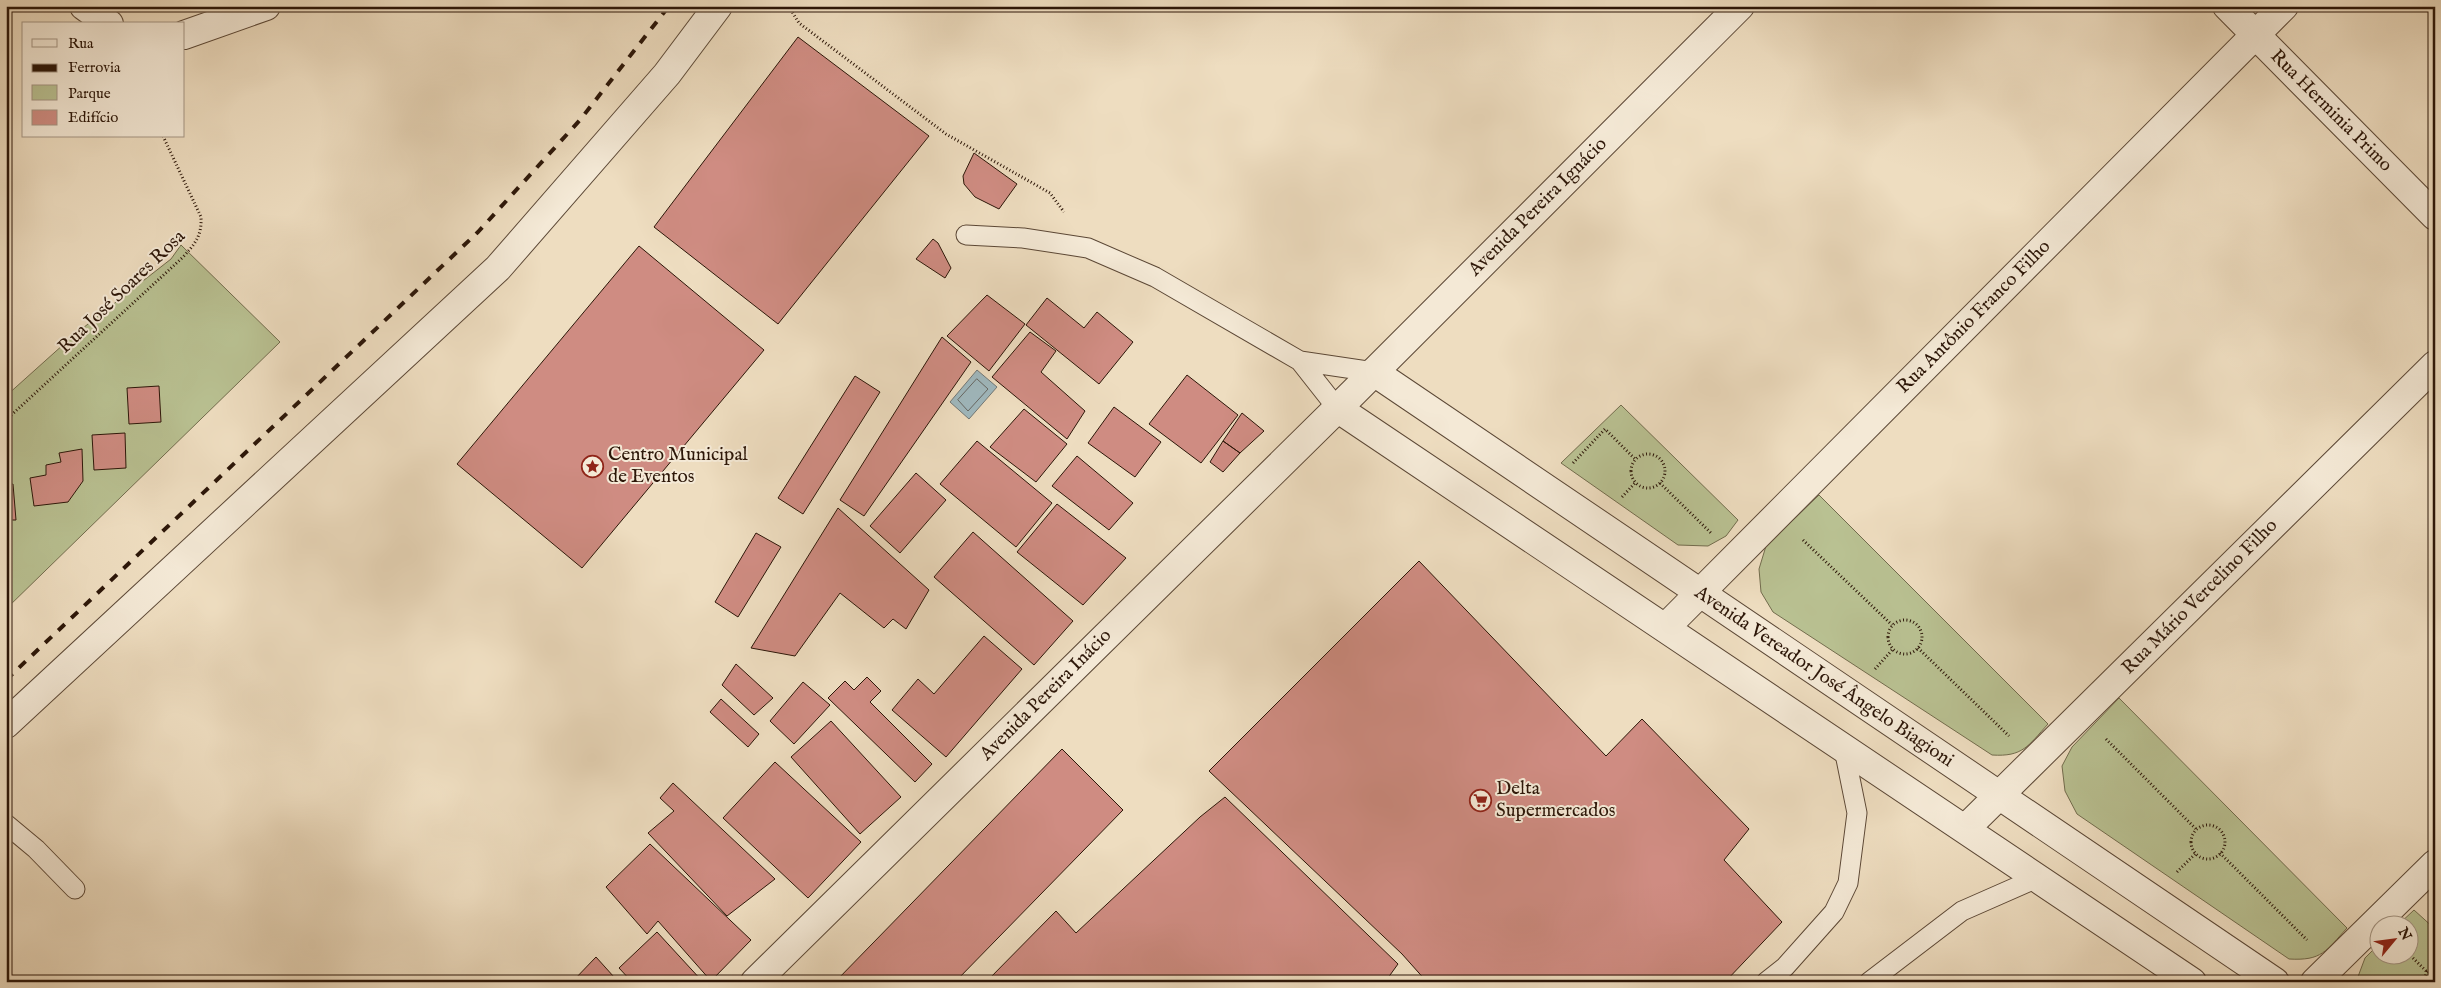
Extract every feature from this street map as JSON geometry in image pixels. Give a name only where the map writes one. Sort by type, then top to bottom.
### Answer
[{"type":"street","points":[[84,6],[106,22]]},
{"type":"street","points":[[185,35],[266,6]]},
{"type":"street","points":[[6,724],[498,268],[667,74],[718,6]]},
{"type":"street","name":"Avenida Pereira Ignácio","points":[[1337,408],[1740,6]]},
{"type":"street","name":"Rua Herminia Primo","points":[[2227,6],[2435,216]]},
{"type":"street","name":"Rua Antônio Franco Filho","points":[[1665,628],[2284,6]]},
{"type":"street","name":"Rua Mário Vercelino Filho","points":[[1965,830],[2435,365]]},
{"type":"street","name":"Avenida Vereador José Ângelo Biagioni","points":[[1374,372],[2275,982]]},
{"type":"street","points":[[1337,408],[2192,982]]},
{"type":"street","name":"Avenida Pereira Inácio","points":[[755,982],[1337,408]]},
{"type":"street","points":[[2323,974],[2435,864]]},
{"type":"lane","points":[[966,235],[1022,238],[1088,248],[1155,276],[1300,361],[1337,408]]},
{"type":"lane","points":[[1300,361],[1374,372]]},
{"type":"lane","points":[[1766,982],[1785,967],[1834,912],[1848,883],[1857,813],[1844,749]]},
{"type":"lane","points":[[6,824],[36,849],[75,889]]},
{"type":"lane","points":[[1869,982],[1962,911],[2037,878]]},
{"type":"path","points":[[792,6],[791,10],[799,23],[946,134],[1050,193],[1088,248]]},
{"type":"path","name":"Rua José Soares Rosa","points":[[6,420],[182,258],[199,238],[202,228],[201,216],[164,138]]},
{"type":"path","points":[[1548,490],[1606,429],[1635,459]]},
{"type":"path","points":[[1646,454],[1652,454],[1662,461],[1665,472],[1660,483],[1650,488],[1636,483],[1631,474],[1632,463],[1635,459],[1646,454]]},
{"type":"path","points":[[1660,483],[1736,558]]},
{"type":"path","points":[[1777,515],[1892,625]]},
{"type":"path","points":[[1902,620],[1912,621],[1917,624],[1922,634],[1918,648],[1908,654],[1893,649],[1888,640],[1892,625],[1902,620]]},
{"type":"path","points":[[1918,648],[2035,761]]},
{"type":"path","points":[[2082,715],[2196,829]]},
{"type":"path","points":[[2206,824],[2212,825],[2222,832],[2225,843],[2220,853],[2211,859],[2196,853],[2191,844],[2196,829],[2206,824]]},
{"type":"path","points":[[2220,853],[2323,974]]},
{"type":"path","points":[[2418,963],[2427,972]]},
{"type":"path","points":[[2423,982],[2427,972],[2435,967]]},
{"type":"green space","points":[[181,245],[280,342],[6,609],[6,396],[74,335],[171,259]]},
{"type":"green space","points":[[1621,405],[1738,520],[1726,536],[1708,546],[1678,545],[1561,463]]},
{"type":"green space","points":[[1819,495],[2048,724],[2030,744],[2018,752],[1992,755],[1773,612],[1761,592],[1759,569],[1766,546]]},
{"type":"green space","points":[[2119,698],[2347,928],[2322,953],[2309,958],[2289,959],[2077,814],[2065,791],[2062,766],[2072,747]]},
{"type":"green space","points":[[2414,910],[2435,929],[2435,982],[2356,982],[2365,958],[2368,955],[2368,966],[2418,966],[2418,916],[2408,916]]},
{"type":"water","points":[[977,370],[997,387],[969,419],[950,402]]},
{"type":"building","points":[[798,37],[929,136],[778,324],[654,227]]},
{"type":"building","points":[[974,153],[1017,184],[999,209],[975,197],[964,184],[963,176]]},
{"type":"building","points":[[933,239],[938,243],[951,268],[945,278],[916,259]]},
{"type":"building","points":[[639,246],[764,350],[582,568],[457,464]]},
{"type":"building","points":[[987,295],[1025,324],[989,371],[947,336]]},
{"type":"building","points":[[1047,298],[1084,328],[1097,312],[1133,342],[1099,384],[1026,325]]},
{"type":"building","points":[[1030,332],[1056,351],[1041,372],[1085,411],[1067,439],[992,377]]},
{"type":"building","points":[[942,337],[971,362],[864,516],[840,500]]},
{"type":"building","points":[[1187,375],[1238,415],[1201,463],[1149,424]]},
{"type":"building","points":[[855,376],[880,392],[803,514],[778,498]]},
{"type":"building","points":[[159,386],[161,422],[129,424],[127,388]]},
{"type":"building","points":[[1114,407],[1161,442],[1135,477],[1088,443]]},
{"type":"building","points":[[1024,409],[1067,444],[1036,482],[990,447]]},
{"type":"building","points":[[1242,413],[1264,431],[1240,453],[1223,441]]},
{"type":"building","points":[[125,433],[126,468],[94,470],[92,435]]},
{"type":"building","points":[[977,441],[1052,503],[1016,547],[940,484]]},
{"type":"building","points":[[1223,441],[1240,453],[1223,472],[1210,462]]},
{"type":"building","points":[[82,449],[83,481],[68,502],[34,506],[30,478],[46,475],[46,465],[61,462],[59,453]]},
{"type":"building","points":[[1077,456],[1133,503],[1109,530],[1052,486]]},
{"type":"building","points":[[916,473],[946,500],[900,553],[870,526]]},
{"type":"building","points":[[13,484],[16,520],[6,520],[6,485]]},
{"type":"building","points":[[1057,504],[1126,558],[1083,605],[1017,552]]},
{"type":"building","points":[[838,508],[929,590],[906,629],[893,619],[884,628],[840,593],[795,656],[751,648]]},
{"type":"building","points":[[973,532],[1073,621],[1034,665],[934,577]]},
{"type":"building","points":[[756,533],[781,547],[738,617],[715,602]]},
{"type":"building","name":"Delta Supermercados","points":[[1419,561],[1606,756],[1642,719],[1749,829],[1724,860],[1782,922],[1725,982],[1427,982],[1402,954],[1209,771]]},
{"type":"building","points":[[984,636],[1022,669],[946,757],[892,710],[918,679],[934,694]]},
{"type":"building","points":[[736,664],[773,698],[754,715],[722,685]]},
{"type":"building","points":[[867,677],[881,691],[870,702],[932,764],[915,782],[828,698],[845,681],[854,690]]},
{"type":"building","points":[[803,682],[830,705],[794,744],[770,721]]},
{"type":"building","points":[[721,699],[759,734],[748,747],[710,712]]},
{"type":"building","points":[[831,721],[901,797],[860,834],[791,757]]},
{"type":"building","points":[[1062,749],[1123,810],[955,982],[835,982]]},
{"type":"building","points":[[775,762],[861,842],[808,898],[723,818]]},
{"type":"building","points":[[673,783],[775,879],[727,916],[648,833],[674,811],[660,798]]},
{"type":"building","points":[[1225,797],[1398,964],[1385,982],[986,982],[1056,911],[1076,933],[1200,817]]},
{"type":"building","points":[[650,844],[751,940],[711,981],[658,921],[647,934],[606,887]]},
{"type":"building","points":[[657,932],[703,982],[632,982],[619,968]]},
{"type":"building","points":[[596,957],[614,977],[607,982],[572,982]]},
{"type":"railway","points":[[6,680],[478,232],[580,120],[669,6]]},
{"type":"place","name":"Centro Municipal de Eventos","points":[[592,466]]},
{"type":"place","name":"Delta Supermercados","points":[[1480,800]]}]
